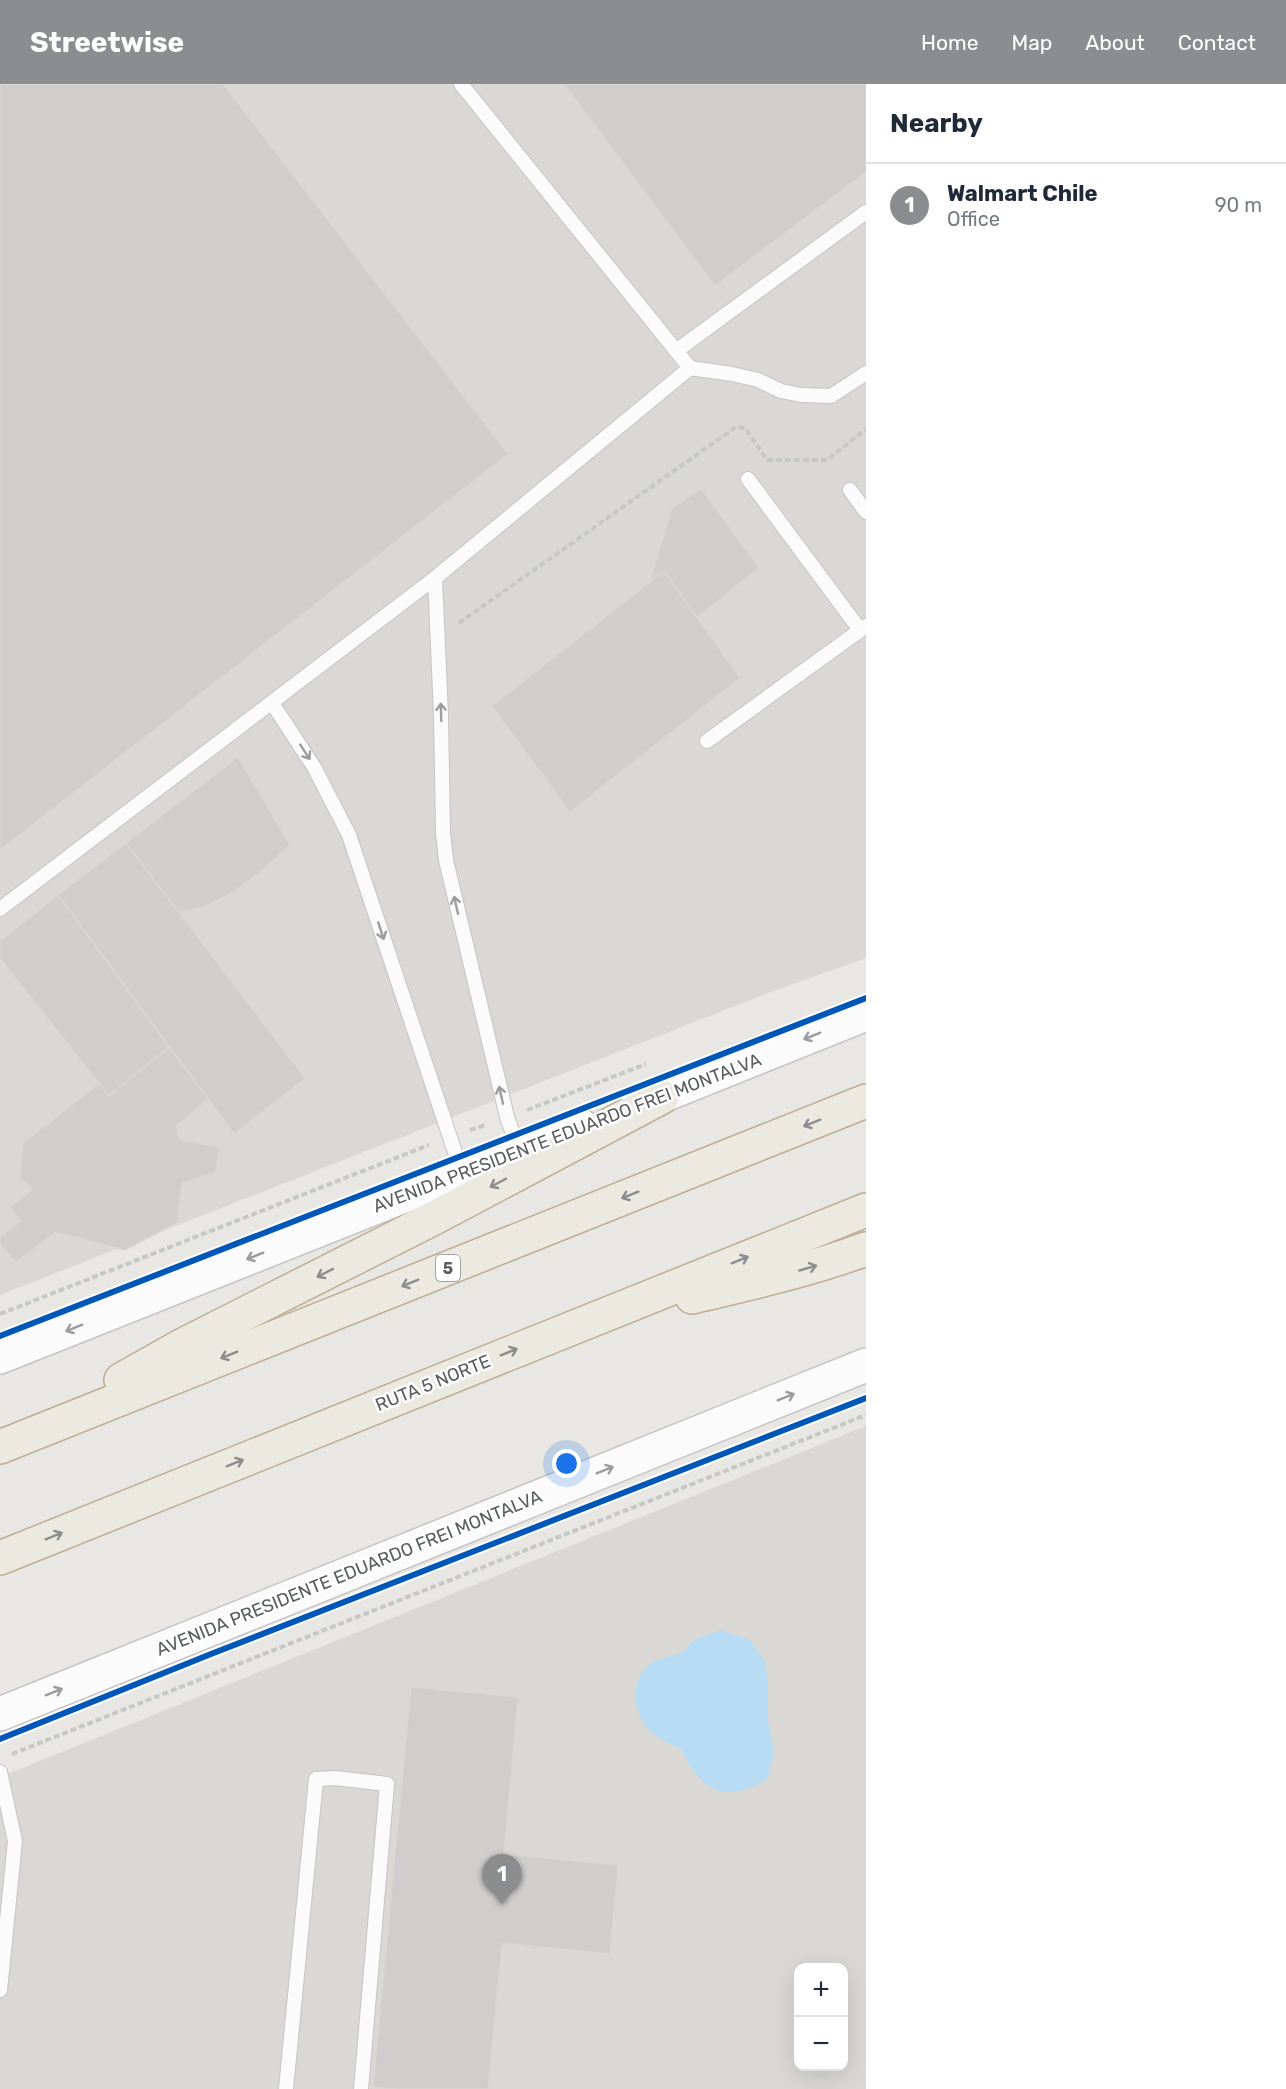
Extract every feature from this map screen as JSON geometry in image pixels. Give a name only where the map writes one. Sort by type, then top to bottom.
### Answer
[{"type":"highway","points":[[30,1435],[185,1344],[436,1217],[662,1097]]},
{"type":"highway","name":"5","points":[[0,1447],[866,1101]]},
{"type":"highway","name":"RUTA 5 NORTE","points":[[0,1558],[866,1210]]},
{"type":"highway","points":[[588,1321],[782,1276],[866,1249]]},
{"type":"main road","name":"AVENIDA PRESIDENTE EDUARDO FREI MONTALVA","points":[[0,1357],[462,1173],[662,1097],[866,1014]]},
{"type":"main road","name":"AVENIDA PRESIDENTE EDUARDO FREI MONTALVA","points":[[0,1714],[866,1365]]},
{"type":"lane","points":[[461,84],[690,368],[758,380],[781,391],[801,395],[831,396],[866,373]]},
{"type":"lane","points":[[676,351],[866,212]]},
{"type":"lane","points":[[0,909],[435,578],[690,368]]},
{"type":"lane","points":[[707,741],[863,628],[748,479]]},
{"type":"lane","points":[[850,490],[866,512]]},
{"type":"lane","points":[[435,578],[446,860],[507,1117],[519,1151]]},
{"type":"lane","points":[[272,703],[314,767],[349,835],[462,1173]]},
{"type":"lane","points":[[0,1772],[15,1841],[0,1990]]},
{"type":"lane","points":[[286,2089],[316,1779],[334,1778],[387,1784],[361,2089]]},
{"type":"path","points":[[438,638],[736,427],[745,428],[768,460],[827,460],[866,429]]},
{"type":"path","points":[[0,1314],[449,1137]]},
{"type":"path","points":[[11,1754],[866,1415]]},
{"type":"shaded area","points":[[0,84],[866,84],[866,958],[763,995],[0,1295]]},
{"type":"shaded area","points":[[866,1426],[866,2089],[0,2089],[0,1777]]},
{"type":"water","points":[[721,1630],[750,1640],[765,1661],[768,1684],[768,1721],[774,1752],[768,1778],[753,1787],[727,1792],[716,1790],[706,1784],[697,1775],[681,1749],[660,1739],[649,1730],[639,1714],[635,1696],[639,1679],[650,1664],[681,1653],[694,1641]]},
{"type":"building","points":[[0,84],[223,84],[508,454],[0,850]]},
{"type":"building","points":[[564,84],[866,84],[866,172],[715,286]]},
{"type":"building","points":[[701,489],[759,568],[697,617],[664,571],[650,582],[672,508]]},
{"type":"building","points":[[664,571],[740,678],[570,812],[492,706]]},
{"type":"building","points":[[238,757],[290,845],[259,873],[233,892],[203,907],[179,912],[126,843]]},
{"type":"building","points":[[126,843],[305,1078],[234,1134],[58,895]]},
{"type":"building","points":[[58,895],[169,1047],[109,1096],[0,958],[0,941]]},
{"type":"building","points":[[169,1047],[208,1099],[176,1126],[180,1140],[219,1147],[216,1172],[182,1183],[177,1223],[125,1250],[56,1232],[16,1262],[0,1244],[0,1237],[21,1221],[10,1207],[33,1189],[20,1178],[23,1143],[99,1084],[109,1096]]},
{"type":"building","points":[[411,1687],[518,1697],[504,1854],[618,1865],[610,1954],[502,1943],[488,2089],[373,2087]]},
{"type":"cycle path","points":[[0,1336],[866,998]]},
{"type":"cycle path","points":[[0,1739],[866,1398]]},
{"type":"place","name":"Walmart Chile","points":[[502,1904]]}]
